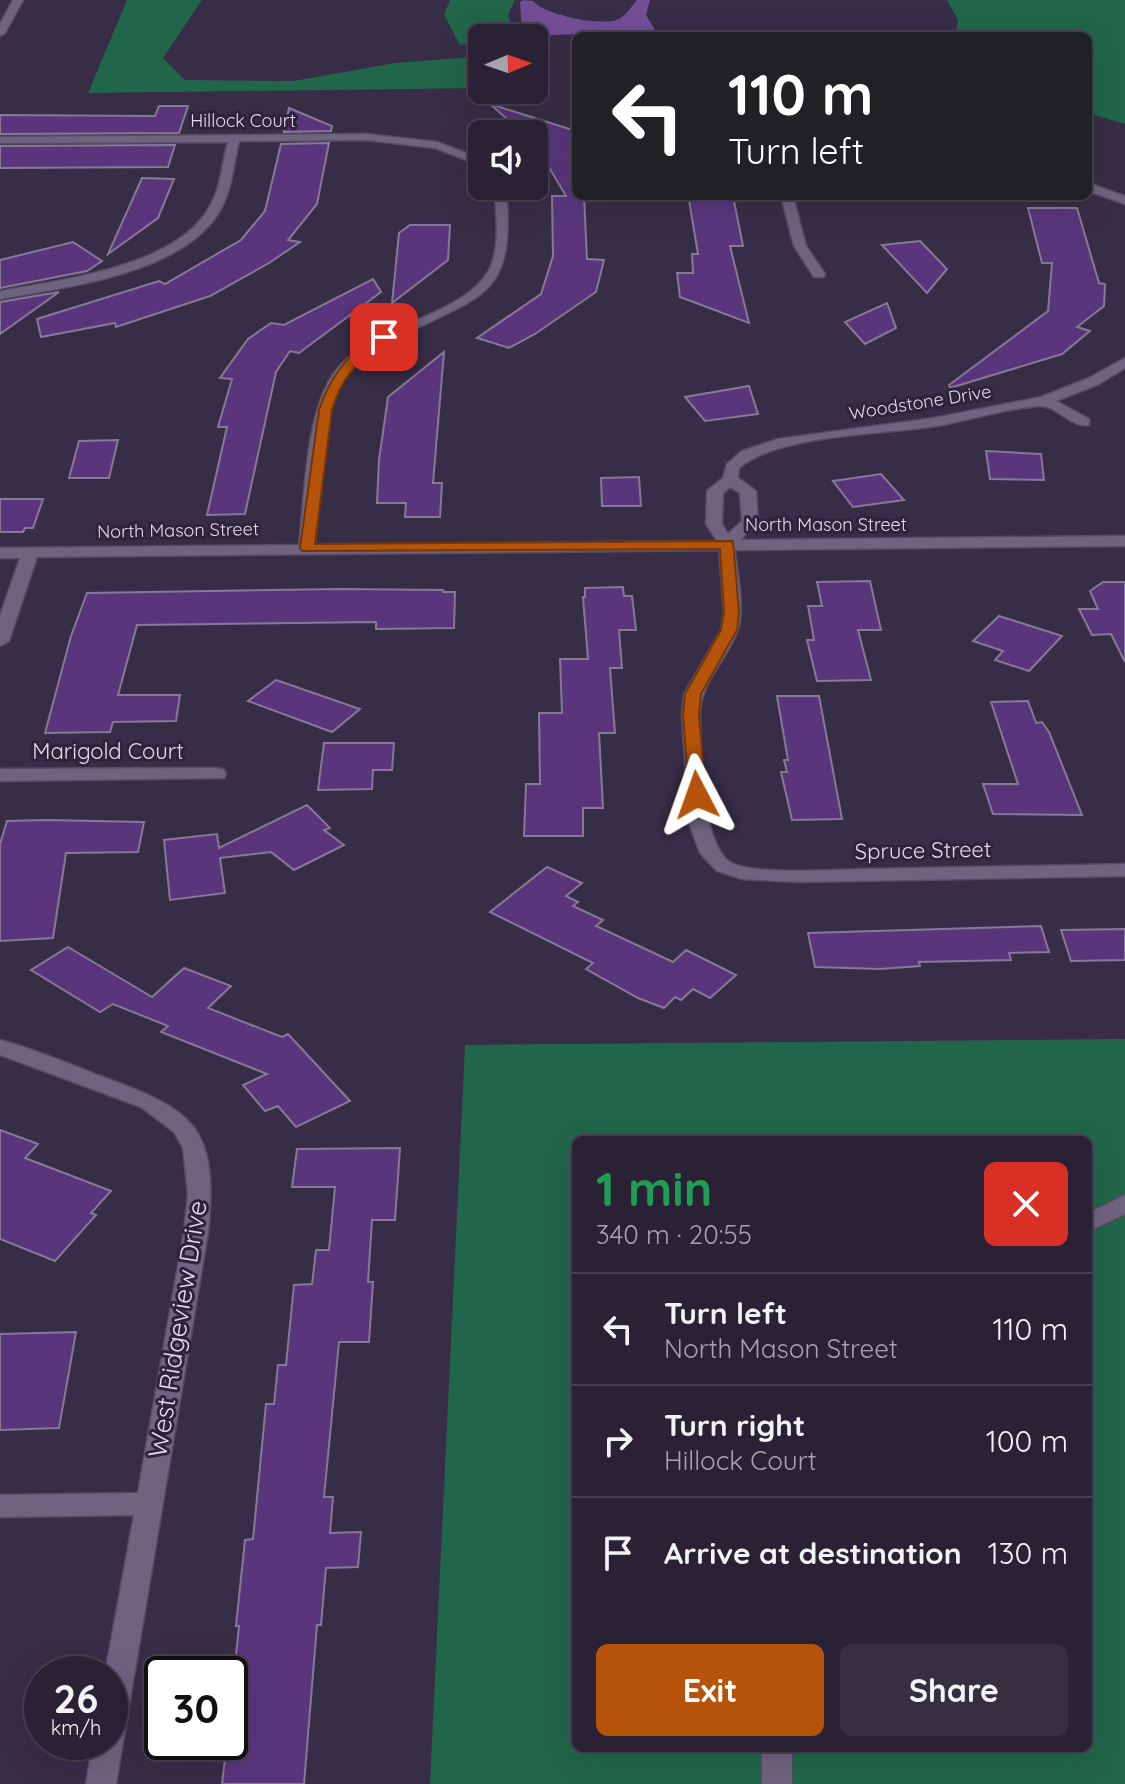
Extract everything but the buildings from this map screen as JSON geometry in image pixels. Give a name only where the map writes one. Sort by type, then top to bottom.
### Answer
[{"type":"street","points":[[0,33],[18,0]]},
{"type":"street","points":[[0,295],[100,275],[140,262],[177,243],[212,213],[234,138]]},
{"type":"street","name":"Hillock Court","points":[[0,140],[394,139],[437,145],[468,157]]},
{"type":"street","points":[[1092,188],[1125,200]]},
{"type":"street","points":[[307,548],[326,410],[338,376],[368,346],[460,302],[490,279],[500,259],[500,200]]},
{"type":"street","points":[[788,200],[800,246],[819,274]]},
{"type":"street","name":"Woodstone Drive","points":[[727,544],[714,524],[715,491],[730,480],[732,467],[738,459],[783,442],[934,422],[1045,401],[1094,381],[1125,362]]},
{"type":"street","points":[[1045,401],[1084,422]]},
{"type":"street","points":[[727,544],[750,522],[748,491],[730,480]]},
{"type":"street","name":"North Mason Street","points":[[0,553],[1125,541]]},
{"type":"street","name":"Spruce Street","points":[[727,544],[732,612],[729,630],[693,694],[691,715],[699,823],[710,853],[724,867],[742,873],[799,876],[1125,870]]},
{"type":"street","points":[[0,641],[30,553]]},
{"type":"street","name":"Marigold Court","points":[[0,775],[217,774]]},
{"type":"street","name":"West Ridgeview Drive","points":[[0,1047],[149,1102],[182,1127],[194,1148],[200,1194],[196,1232],[123,1656]]},
{"type":"street","points":[[1092,1221],[1125,1204]]},
{"type":"street","points":[[0,1506],[148,1504]]},
{"type":"street","points":[[777,1752],[777,1784]]},
{"type":"street","points":[[101,1784],[105,1760]]},
{"type":"green space","points":[[127,0],[202,0],[163,58],[185,80],[294,81],[395,63],[468,58],[468,88],[88,93]]},
{"type":"green space","points":[[450,0],[515,0],[508,15],[511,24],[468,24],[468,44],[460,45],[444,15]]},
{"type":"green space","points":[[947,0],[1125,0],[1125,124],[1092,114],[1092,32],[956,32],[958,20]]},
{"type":"green space","points":[[1125,1039],[1125,1784],[430,1784],[465,1045]]},
{"type":"shaded area","points":[[524,0],[533,1],[561,15],[600,22],[619,19],[637,0],[650,0],[646,15],[655,30],[548,35],[548,24],[521,24],[520,2]]},
{"type":"route","points":[[384,337],[368,346],[338,376],[331,392],[307,548],[727,544],[732,612],[729,630],[693,694],[691,715],[697,795]]}]
